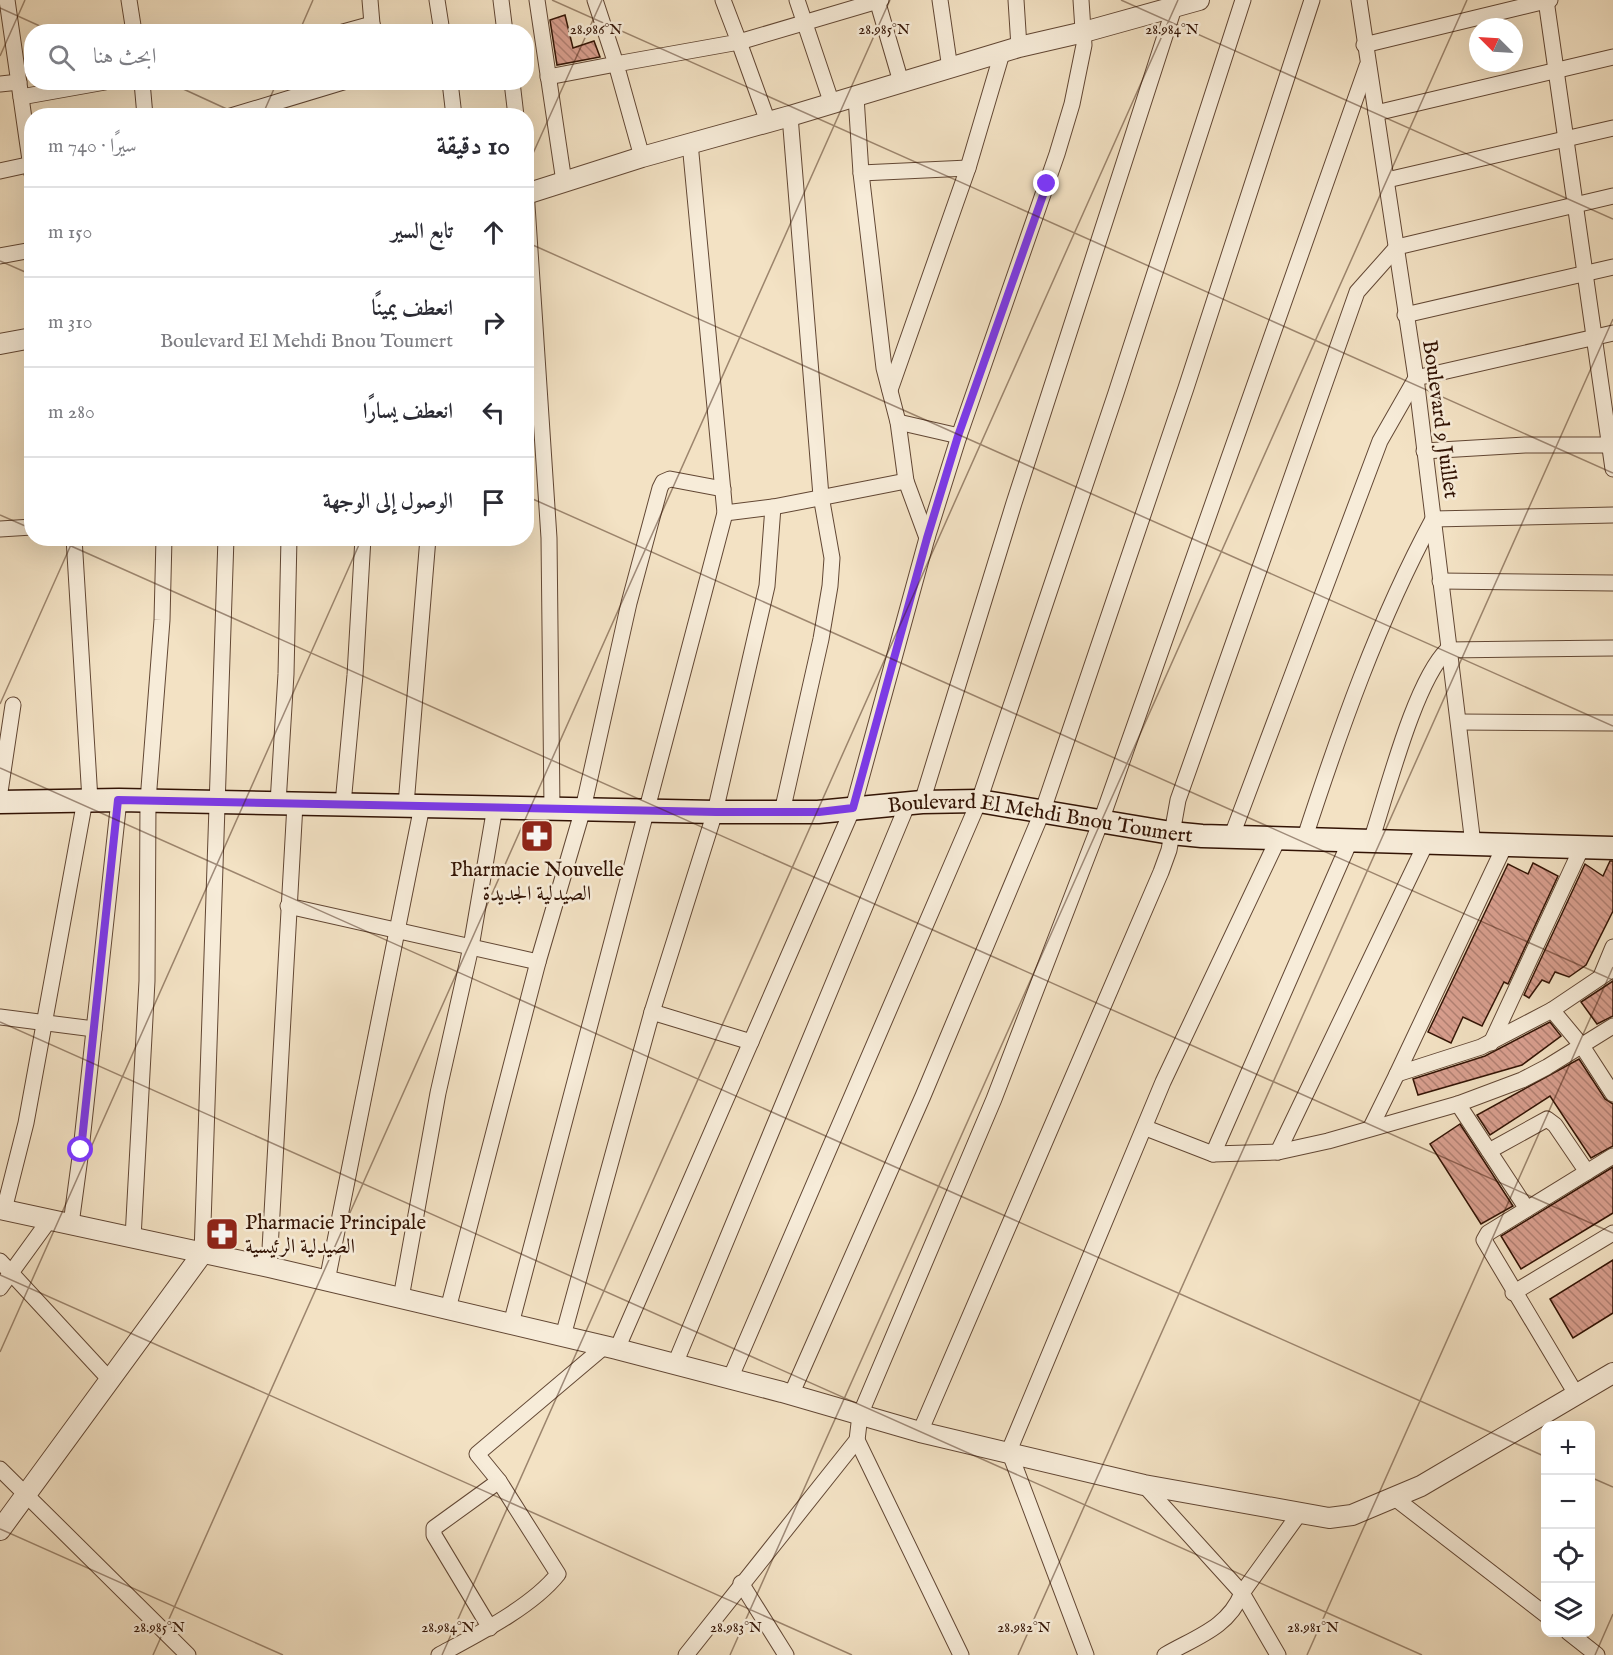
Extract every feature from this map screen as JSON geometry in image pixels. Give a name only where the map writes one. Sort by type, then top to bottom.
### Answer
[{"type":"main road","name":"Boulevard El Mehdi Bnou Toumert","points":[[0,802],[118,800],[782,812],[979,801],[1171,833],[1231,838],[1613,848]]},
{"type":"street","points":[[7,0],[24,118]]},
{"type":"street","points":[[129,0],[133,24]]},
{"type":"street","points":[[370,0],[373,24]]},
{"type":"street","points":[[437,0],[441,24]]},
{"type":"street","points":[[501,0],[504,24]]},
{"type":"street","points":[[537,0],[564,182]]},
{"type":"street","points":[[595,0],[642,157]]},
{"type":"street","points":[[723,0],[768,122]]},
{"type":"street","points":[[797,0],[832,104]]},
{"type":"street","points":[[548,77],[739,42],[879,0],[901,82]]},
{"type":"street","points":[[940,0],[950,69]]},
{"type":"street","points":[[890,390],[1011,50],[1016,0]]},
{"type":"street","points":[[439,1655],[490,1628],[550,1584],[558,1574],[499,1481],[477,1454],[611,1348],[751,1042],[853,808],[927,538],[958,436],[1058,154],[1079,78],[1084,32],[1082,0]]},
{"type":"street","points":[[534,191],[642,157],[832,104],[1011,50],[1199,0]]},
{"type":"street","points":[[730,1378],[979,801],[1113,405],[1244,0]]},
{"type":"street","points":[[791,1395],[923,1096],[1043,810],[1186,388],[1312,0]]},
{"type":"street","name":"Boulevard 9 Juillet","points":[[1359,0],[1416,378],[1447,650],[1459,722],[1473,844]]},
{"type":"street","points":[[1364,45],[1547,0],[1554,72],[1584,274],[1607,397],[1613,469]]},
{"type":"street","points":[[675,1364],[914,803],[1174,8]]},
{"type":"street","points":[[1376,113],[1613,57]]},
{"type":"street","points":[[686,1655],[857,1440],[860,1415],[994,1099],[1101,821],[1368,66]]},
{"type":"street","points":[[0,84],[24,89]]},
{"type":"street","points":[[143,90],[144,108]]},
{"type":"street","points":[[257,108],[317,90]]},
{"type":"street","points":[[451,90],[453,108]]},
{"type":"street","points":[[513,90],[515,108]]},
{"type":"street","points":[[856,97],[861,173],[884,368],[898,422],[906,481],[927,538]]},
{"type":"street","points":[[782,812],[821,639],[830,586],[831,558],[820,496],[790,116]]},
{"type":"street","points":[[1387,180],[1613,128]]},
{"type":"street","points":[[511,1324],[725,513],[690,143]]},
{"type":"street","points":[[861,173],[968,168]]},
{"type":"street","points":[[0,171],[24,169]]},
{"type":"street","points":[[920,1432],[1152,896],[1169,850],[1178,800],[1357,292],[1397,247],[1613,196]]},
{"type":"street","points":[[0,256],[24,252]]},
{"type":"street","points":[[1405,315],[1613,267]]},
{"type":"street","points":[[534,303],[549,538],[552,808]]},
{"type":"street","points":[[1231,838],[1380,441],[1416,378],[1613,333]]},
{"type":"street","points":[[0,344],[24,340]]},
{"type":"street","points":[[898,422],[958,436]]},
{"type":"street","points":[[1424,451],[1525,445],[1611,445]]},
{"type":"street","points":[[448,1309],[538,962],[583,809],[629,603],[660,488],[663,482],[670,479],[723,489]]},
{"type":"street","points":[[725,513],[773,507],[906,481]]},
{"type":"street","points":[[563,1336],[652,1012],[716,812],[766,586],[773,507]]},
{"type":"street","points":[[1304,840],[1341,730],[1392,601],[1433,519],[1613,514]]},
{"type":"street","points":[[0,529],[24,528]]},
{"type":"street","points":[[74,546],[88,800],[26,1123],[2,1210],[269,1267],[563,1336],[730,1378],[920,1432],[1009,1451],[1144,1485],[1329,1518],[1352,1515],[1396,1499],[1613,1373]]},
{"type":"street","points":[[133,1238],[147,981],[148,801],[162,620],[164,546]]},
{"type":"street","points":[[0,1530],[202,1254],[226,546]]},
{"type":"street","points":[[269,1267],[288,906],[286,674],[289,546]]},
{"type":"street","points":[[344,804],[363,546]]},
{"type":"street","points":[[327,1281],[395,931],[414,806],[428,546]]},
{"type":"street","points":[[1440,581],[1613,583]]},
{"type":"street","points":[[1213,1154],[1361,841],[1436,661],[1447,650],[1613,648]]},
{"type":"street","points":[[0,792],[13,705]]},
{"type":"street","points":[[1459,722],[1613,723]]},
{"type":"street","points":[[70,1224],[94,1029],[118,800]]},
{"type":"street","points":[[401,1298],[438,1093],[471,947],[495,807]]},
{"type":"street","points":[[1086,1655],[1009,1451],[1146,1128],[1163,1082],[1278,839]]},
{"type":"street","points":[[1278,1152],[1426,843]]},
{"type":"street","points":[[1371,1127],[1505,845]]},
{"type":"street","points":[[1491,1043],[1582,847]]},
{"type":"street","points":[[288,906],[538,962]]},
{"type":"street","points":[[1397,1074],[1491,1043],[1552,1010],[1607,973],[1613,947]]},
{"type":"street","points":[[1552,1010],[1582,1046],[1613,1094]]},
{"type":"street","points":[[652,1012],[751,1042]]},
{"type":"street","points":[[0,1017],[94,1029]]},
{"type":"street","points":[[1146,1128],[1213,1154],[1278,1152],[1328,1141],[1458,1104],[1522,1080],[1613,1026]]},
{"type":"street","points":[[1458,1104],[1527,1209]]},
{"type":"street","points":[[1489,1151],[1547,1119],[1555,1125],[1587,1172]]},
{"type":"street","points":[[1576,1394],[1513,1293],[1484,1240],[1488,1233],[1613,1156]]},
{"type":"street","points":[[0,1288],[50,1219]]},
{"type":"street","points":[[1513,1293],[1613,1233]]},
{"type":"street","points":[[0,1261],[111,1381]]},
{"type":"street","points":[[857,1440],[961,1655]]},
{"type":"street","points":[[0,1469],[188,1655]]},
{"type":"street","points":[[490,1628],[434,1535],[434,1528],[499,1481]]},
{"type":"street","points":[[1144,1485],[1242,1593],[1278,1655]]},
{"type":"street","points":[[1396,1499],[1541,1612]]},
{"type":"street","points":[[1165,1655],[1225,1621],[1235,1610],[1242,1593],[1299,1514]]},
{"type":"street","points":[[741,1583],[786,1655]]},
{"type":"street","points":[[1574,1637],[1597,1655]]},
{"type":"building","points":[[565,15],[573,48],[594,41],[600,57],[557,65],[550,20]]},
{"type":"building","points":[[1610,861],[1613,861],[1613,911],[1586,965],[1569,977],[1555,972],[1549,983],[1542,980],[1529,998],[1524,995],[1585,864],[1603,876]]},
{"type":"building","points":[[1533,863],[1558,876],[1508,984],[1504,982],[1482,1026],[1463,1017],[1451,1043],[1428,1032],[1508,864],[1528,874]]},
{"type":"building","points":[[1613,981],[1613,1016],[1597,1024],[1581,1002]]},
{"type":"building","points":[[1550,1022],[1561,1036],[1522,1065],[1418,1095],[1413,1079],[1485,1056]]},
{"type":"building","points":[[1579,1059],[1605,1099],[1613,1104],[1613,1146],[1591,1158],[1550,1096],[1490,1135],[1477,1115]]},
{"type":"building","points":[[1460,1124],[1513,1206],[1481,1224],[1430,1144]]},
{"type":"building","points":[[1613,1167],[1613,1213],[1521,1269],[1501,1236]]},
{"type":"building","points":[[1613,1260],[1613,1313],[1573,1338],[1550,1299]]},
{"type":"place","name":"Pharmacie Nouvelle الصيدلية الجديدة","points":[[537,836]]},
{"type":"place","name":"Pharmacie Principale الصيدلية الرئيسية","points":[[222,1234]]},
{"type":"route","points":[[81,1150],[118,800],[716,812],[819,812],[853,808],[927,538],[958,436],[1047,184]]}]
